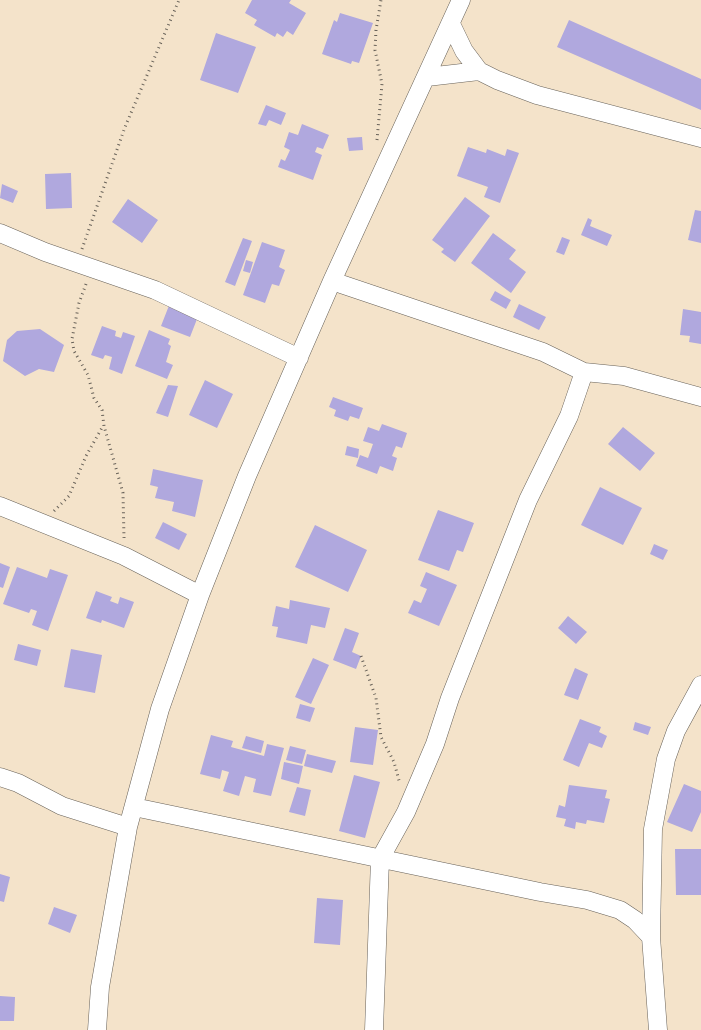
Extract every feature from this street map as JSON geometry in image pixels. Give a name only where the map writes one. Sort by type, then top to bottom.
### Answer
[{"type":"street","points":[[97,1030],[100,987],[128,827],[160,709],[200,595],[247,476],[332,280],[461,0]]},
{"type":"street","points":[[451,24],[464,51],[479,71]]},
{"type":"street","points":[[427,77],[479,71],[537,95],[701,138]]},
{"type":"street","points":[[0,233],[155,290],[299,358]]},
{"type":"street","points":[[332,280],[543,352],[584,372],[624,376],[701,397]]},
{"type":"street","points":[[374,1030],[380,860],[406,812],[435,744],[450,698],[528,500],[568,416],[584,372]]},
{"type":"street","points":[[0,506],[124,556],[200,595]]},
{"type":"street","points":[[658,1030],[651,937],[652,829],[666,759],[676,731],[696,700],[701,685]]},
{"type":"street","points":[[0,777],[18,783],[62,806],[128,827]]},
{"type":"street","points":[[134,807],[380,860],[587,900],[620,910],[635,920],[651,937]]},
{"type":"path","points":[[124,556],[123,492],[104,426],[102,410],[94,398],[88,375],[74,351],[72,339],[85,265],[125,127],[179,0]]},
{"type":"path","points":[[377,145],[382,84],[376,50],[376,30],[381,0]]},
{"type":"path","points":[[41,524],[70,496],[86,456],[104,426]]},
{"type":"path","points":[[361,656],[376,698],[378,727],[394,762],[406,812]]},
{"type":"building","points":[[252,0],[291,0],[289,3],[306,13],[293,35],[287,31],[283,37],[277,33],[275,37],[254,25],[257,20],[245,13]]},
{"type":"building","points":[[340,13],[373,23],[359,63],[352,61],[351,64],[322,54],[334,20],[337,22]]},
{"type":"building","points":[[569,20],[701,79],[701,110],[557,47]]},
{"type":"building","points":[[216,33],[256,47],[238,93],[200,80]]},
{"type":"building","points":[[266,105],[286,113],[281,125],[269,120],[266,126],[258,124]]},
{"type":"building","points":[[302,124],[329,135],[323,149],[317,147],[315,152],[322,155],[313,180],[278,167],[281,159],[285,161],[290,150],[284,147],[289,132],[298,135]]},
{"type":"building","points":[[362,137],[363,150],[349,151],[347,138]]},
{"type":"building","points":[[468,147],[486,153],[487,149],[505,156],[507,149],[519,153],[500,203],[484,197],[488,187],[457,176]]},
{"type":"building","points":[[71,173],[72,208],[46,209],[45,174]]},
{"type":"building","points":[[2,184],[18,191],[13,203],[0,198]]},
{"type":"building","points":[[465,197],[490,216],[455,262],[441,252],[444,249],[432,240]]},
{"type":"building","points":[[128,199],[158,220],[142,243],[112,222]]},
{"type":"building","points":[[695,210],[701,211],[701,243],[688,240]]},
{"type":"building","points":[[588,218],[592,220],[590,226],[612,235],[607,246],[581,235]]},
{"type":"building","points":[[493,233],[516,250],[509,259],[526,272],[511,293],[471,263]]},
{"type":"building","points":[[562,237],[570,240],[564,255],[556,252]]},
{"type":"building","points":[[243,238],[252,241],[235,286],[225,282]]},
{"type":"building","points":[[262,242],[285,250],[279,267],[285,270],[279,286],[272,284],[265,303],[243,295]]},
{"type":"building","points":[[246,260],[253,262],[250,273],[243,271]]},
{"type":"building","points":[[495,291],[511,300],[506,309],[490,300]]},
{"type":"building","points":[[170,303],[199,314],[190,337],[161,326]]},
{"type":"building","points":[[519,304],[546,317],[539,330],[513,317]]},
{"type":"building","points":[[683,309],[701,312],[701,344],[689,342],[690,336],[680,335]]},
{"type":"building","points":[[102,326],[116,331],[115,336],[121,338],[123,332],[135,336],[122,374],[109,369],[112,357],[105,355],[103,359],[91,355]]},
{"type":"building","points":[[40,329],[64,345],[54,372],[39,369],[25,376],[3,361],[7,340],[17,331]]},
{"type":"building","points":[[149,330],[170,339],[168,344],[171,346],[166,362],[173,365],[167,379],[135,366]]},
{"type":"building","points":[[205,380],[233,394],[217,428],[189,415]]},
{"type":"building","points":[[168,385],[178,386],[168,417],[156,413]]},
{"type":"building","points":[[333,397],[363,408],[359,419],[350,416],[348,421],[334,416],[336,410],[329,407]]},
{"type":"building","points":[[382,424],[407,433],[402,448],[396,446],[392,456],[397,458],[393,471],[380,466],[377,474],[356,466],[360,455],[368,458],[373,444],[363,441],[368,427],[379,431]]},
{"type":"building","points":[[623,427],[655,453],[640,471],[608,444]]},
{"type":"building","points":[[347,446],[359,449],[358,458],[345,455]]},
{"type":"building","points":[[153,469],[203,480],[195,517],[172,511],[174,502],[155,498],[158,487],[150,485]]},
{"type":"building","points":[[600,487],[642,508],[623,545],[581,525]]},
{"type":"building","points":[[438,510],[474,523],[463,552],[457,550],[449,571],[418,560]]},
{"type":"building","points":[[163,522],[187,534],[179,550],[155,538]]},
{"type":"building","points":[[315,525],[367,550],[348,592],[295,567]]},
{"type":"building","points":[[654,544],[668,550],[663,560],[650,554]]},
{"type":"building","points":[[0,563],[10,567],[3,588],[0,587]]},
{"type":"building","points":[[17,567],[47,578],[50,569],[68,575],[48,631],[32,625],[37,611],[31,609],[29,613],[3,604]]},
{"type":"building","points":[[426,572],[457,585],[439,626],[408,613],[414,600],[421,603],[427,589],[420,586]]},
{"type":"building","points":[[96,591],[112,597],[110,601],[118,604],[120,597],[134,602],[124,628],[102,620],[101,623],[86,618]]},
{"type":"building","points":[[290,600],[330,608],[325,628],[311,625],[307,644],[276,637],[278,627],[272,626],[276,606],[289,609]]},
{"type":"building","points":[[568,616],[587,632],[576,644],[558,628]]},
{"type":"building","points":[[345,628],[359,633],[352,652],[361,656],[356,669],[333,660]]},
{"type":"building","points":[[18,644],[41,650],[37,666],[14,660]]},
{"type":"building","points":[[71,649],[102,655],[95,693],[64,687]]},
{"type":"building","points":[[313,658],[329,665],[311,704],[295,697]]},
{"type":"building","points":[[575,668],[588,674],[578,700],[564,695]]},
{"type":"building","points":[[300,704],[315,708],[310,722],[296,718]]},
{"type":"building","points":[[580,719],[601,727],[599,732],[607,736],[602,748],[589,743],[579,767],[563,760]]},
{"type":"building","points":[[635,722],[651,727],[648,735],[633,730]]},
{"type":"building","points":[[355,727],[378,730],[373,765],[350,762]]},
{"type":"building","points":[[211,735],[233,741],[231,747],[264,756],[267,744],[284,748],[271,796],[253,792],[256,779],[245,776],[239,796],[223,791],[229,772],[222,770],[220,779],[200,774]]},
{"type":"building","points":[[246,736],[264,741],[261,753],[242,748]]},
{"type":"building","points":[[290,746],[306,750],[302,764],[286,760]]},
{"type":"building","points":[[307,754],[336,761],[332,773],[304,766]]},
{"type":"building","points":[[284,762],[303,766],[299,784],[281,779]]},
{"type":"building","points":[[354,775],[380,782],[365,838],[339,831]]},
{"type":"building","points":[[684,784],[701,791],[701,812],[692,832],[667,822]]},
{"type":"building","points":[[569,785],[607,790],[605,798],[610,799],[604,823],[587,820],[586,824],[576,822],[575,829],[564,826],[566,819],[556,817],[559,805],[565,807]]},
{"type":"building","points":[[297,787],[311,790],[305,816],[289,812]]},
{"type":"building","points":[[675,849],[701,849],[701,895],[676,895]]},
{"type":"building","points":[[0,874],[10,877],[4,902],[0,901]]},
{"type":"building","points":[[317,898],[343,900],[340,945],[314,943]]},
{"type":"building","points":[[54,907],[77,915],[70,933],[48,924]]},
{"type":"building","points":[[0,996],[15,997],[14,1021],[0,1021]]}]
